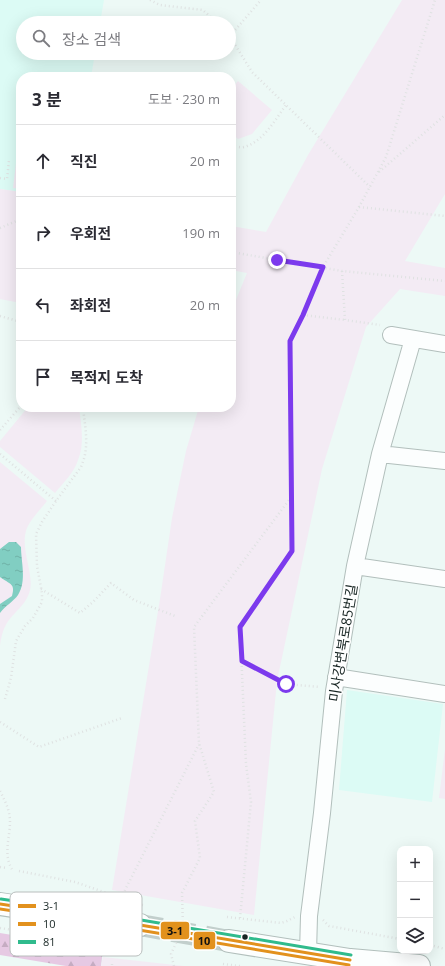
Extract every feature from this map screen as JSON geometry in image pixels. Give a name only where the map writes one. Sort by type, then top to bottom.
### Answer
[{"type":"main road","points":[[0,904],[10,905]]},
{"type":"main road","points":[[229,941],[350,960],[414,966]]},
{"type":"main road","points":[[350,960],[374,966]]},
{"type":"street","points":[[387,330],[413,338],[445,344]]},
{"type":"street","name":"미사강변북로85번길","points":[[308,953],[309,916],[322,813],[336,677],[355,566],[380,454],[413,338]]},
{"type":"street","points":[[380,454],[445,461]]},
{"type":"street","points":[[355,566],[445,579]]},
{"type":"street","points":[[336,677],[445,694]]},
{"type":"path","points":[[150,0],[160,6],[203,10],[209,16]]},
{"type":"path","points":[[236,28],[261,0]]},
{"type":"path","points":[[240,918],[251,802],[246,764],[240,627],[292,551],[290,341],[303,315],[323,267],[359,207],[386,157],[435,0]]},
{"type":"path","points":[[236,45],[252,72],[370,187]]},
{"type":"path","points":[[236,146],[242,147],[255,142],[266,133],[286,105]]},
{"type":"path","points":[[377,174],[445,115]]},
{"type":"path","points":[[0,178],[7,178],[10,160]]},
{"type":"path","points":[[359,207],[445,216]]},
{"type":"path","points":[[0,228],[16,221]]},
{"type":"path","points":[[236,253],[342,271],[445,281]]},
{"type":"path","points":[[342,271],[344,320]]},
{"type":"path","points":[[303,315],[344,320],[387,330]]},
{"type":"path","points":[[0,316],[16,321]]},
{"type":"path","points":[[0,430],[16,412]]},
{"type":"path","points":[[5,699],[11,678],[16,641],[25,626],[33,618],[42,602],[35,538],[42,522],[85,460],[87,438],[84,412]]},
{"type":"path","points":[[0,454],[56,501]]},
{"type":"path","points":[[174,966],[171,954],[183,928],[182,892],[200,858],[195,821],[214,792],[199,743],[194,627],[292,496]]},
{"type":"path","points":[[41,589],[80,613],[93,602],[111,582],[134,600],[175,616]]},
{"type":"path","points":[[242,661],[286,684],[323,688]]},
{"type":"path","points":[[0,722],[39,747],[122,718]]},
{"type":"path","points":[[124,892],[199,743]]},
{"type":"path","points":[[0,792],[8,808],[10,822],[8,863],[12,869]]},
{"type":"path","points":[[0,867],[7,868]]},
{"type":"path","points":[[19,871],[75,882],[104,892]]},
{"type":"path","points":[[227,916],[281,923],[295,916]]},
{"type":"path","points":[[321,917],[329,926],[397,938]]},
{"type":"path","points":[[0,928],[10,930]]},
{"type":"path","points":[[433,947],[445,949]]},
{"type":"path","points":[[223,964],[240,966]]},
{"type":"shaded area","points":[[0,0],[104,0],[101,16],[16,16],[16,60],[94,60],[92,72],[16,72],[16,191],[0,189]]},
{"type":"shaded area","points":[[402,0],[445,0],[445,194],[405,261],[445,268],[445,296],[400,289],[366,327],[322,469],[277,681],[254,915],[142,895],[142,892],[123,892],[112,890],[172,518],[186,451],[198,412],[236,412],[236,300],[247,273],[236,271],[236,227],[266,232],[308,155]]},
{"type":"shaded area","points":[[238,81],[272,110],[252,134],[238,139],[236,137],[236,83]]},
{"type":"shaded area","points":[[16,163],[16,188],[13,188]]},
{"type":"shaded area","points":[[0,189],[16,191],[16,302],[0,299]]},
{"type":"shaded area","points":[[24,412],[80,412],[82,434],[80,454],[74,469],[55,493],[0,447],[0,441]]},
{"type":"shaded area","points":[[0,462],[47,501],[27,527],[26,531],[25,547],[31,581],[28,596],[7,623],[0,646]]},
{"type":"shaded area","points":[[347,690],[443,704],[432,802],[339,790]]},
{"type":"shaded area","points":[[445,749],[445,799],[439,798]]},
{"type":"shaded area","points":[[103,957],[184,966],[101,966]]},
{"type":"green space","points":[[0,933],[10,935],[10,956],[102,956],[101,966],[66,966],[0,955]]},
{"type":"water","points":[[9,542],[16,542],[21,547],[23,578],[21,590],[18,595],[0,613],[0,604],[12,596],[13,592],[11,584],[0,577],[0,549]]},
{"type":"tunnel","points":[[142,925],[229,941]]},
{"type":"transit line","name":"81","points":[[1,899],[10,900]]},
{"type":"transit line","name":"3-1","points":[[0,904],[10,906]]},
{"type":"transit line","name":"10","points":[[0,909],[10,911]]},
{"type":"transit line","name":"81","points":[[142,920],[351,955]]},
{"type":"transit line","name":"3-1","points":[[142,925],[350,960]]},
{"type":"transit line","name":"10","points":[[142,930],[349,965]]},
{"type":"route","points":[[277,260],[323,267],[303,315],[290,341],[292,551],[240,627],[242,661],[286,684]]}]
